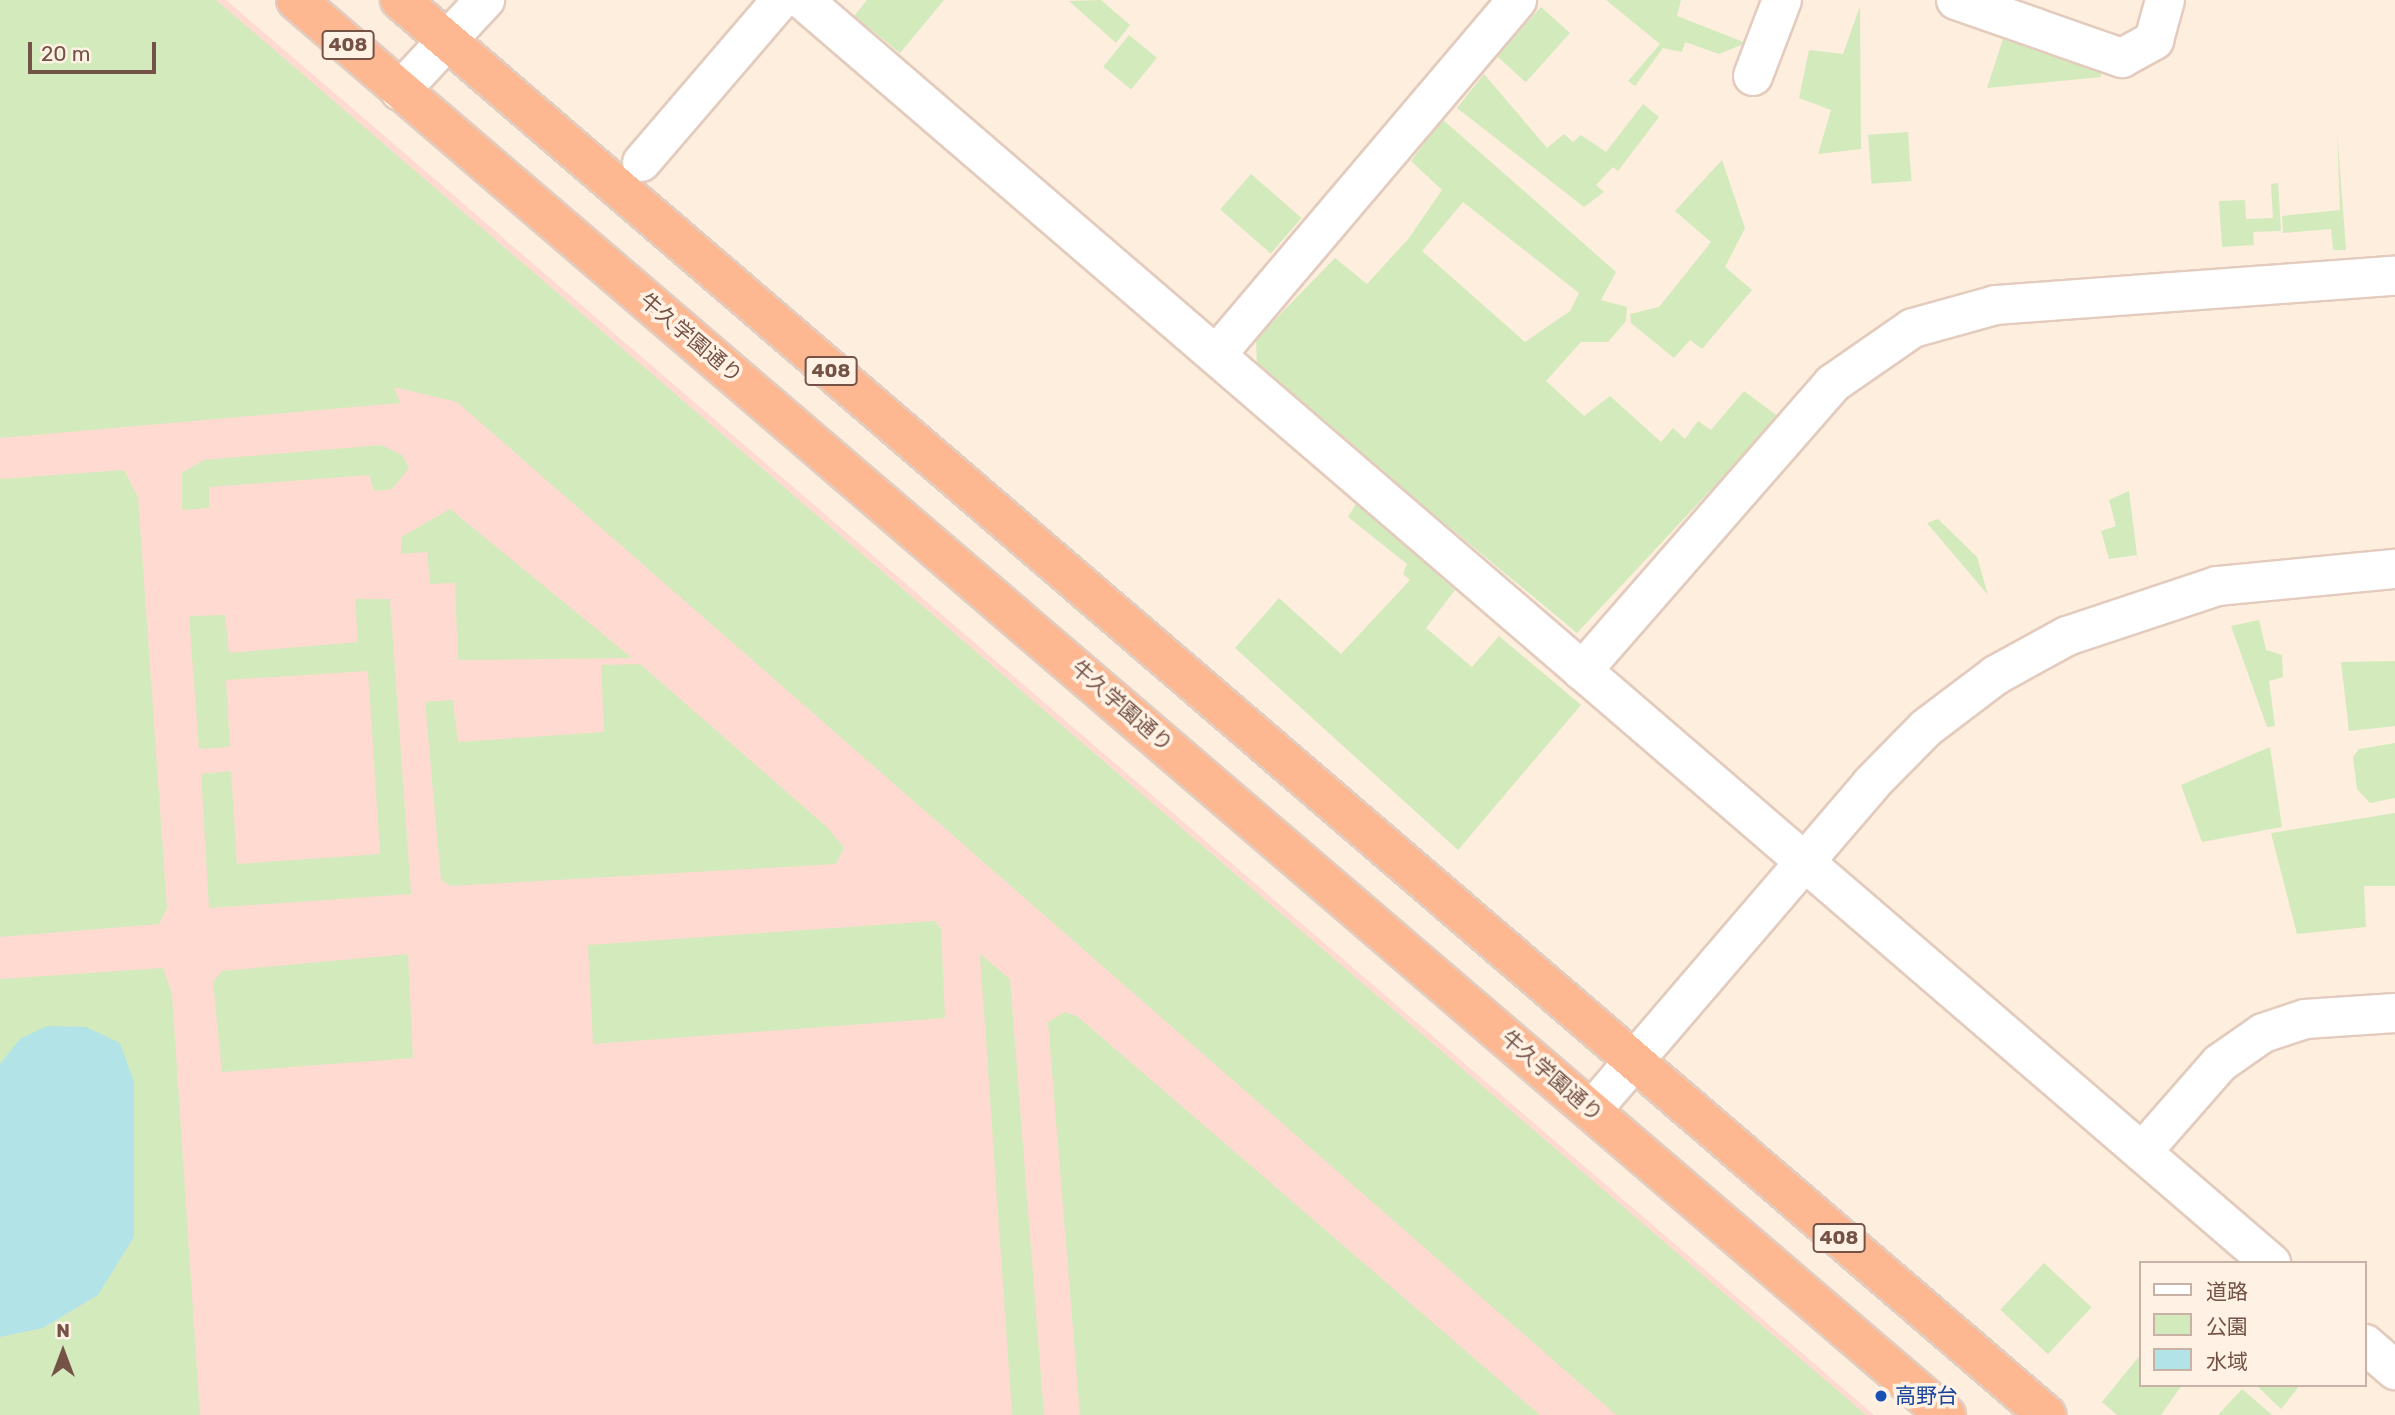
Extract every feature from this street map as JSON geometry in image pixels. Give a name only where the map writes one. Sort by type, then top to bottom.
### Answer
[{"type":"highway","name":"牛久学園通り","points":[[296,0],[1946,1415]]},
{"type":"highway","name":"408","points":[[400,0],[2046,1415]]},
{"type":"street","points":[[400,91],[485,0]]},
{"type":"street","points":[[641,162],[779,0]]},
{"type":"street","points":[[803,0],[1217,354],[1801,863],[2269,1261]]},
{"type":"street","points":[[1217,354],[1517,0]]},
{"type":"street","points":[[1753,76],[1782,0]]},
{"type":"street","points":[[1956,0],[2122,58],[2154,40],[2165,0]]},
{"type":"street","points":[[1582,671],[1832,384],[1913,328],[1996,304],[2395,276]]},
{"type":"street","points":[[1592,1110],[1801,863],[1926,728],[1996,675],[2067,636],[2217,586],[2395,569]]},
{"type":"street","points":[[2142,1152],[2220,1063],[2263,1033],[2305,1019],[2395,1013]]},
{"type":"street","points":[[2367,1346],[2395,1370]]},
{"type":"shaded area","points":[[0,0],[226,0],[1874,1415],[0,1415]]},
{"type":"green space","points":[[0,0],[216,0],[1866,1415],[1616,1415],[457,402],[394,387],[400,403],[0,438]]},
{"type":"green space","points":[[867,0],[944,0],[900,53],[854,16]]},
{"type":"green space","points":[[1101,0],[1130,25],[1116,43],[1069,1]]},
{"type":"green space","points":[[1606,0],[1681,0],[1677,16],[1746,43],[1719,54],[1685,42],[1682,52],[1663,48],[1635,86],[1628,81],[1660,44]]},
{"type":"green space","points":[[1860,6],[1861,149],[1818,154],[1831,110],[1799,98],[1809,50],[1843,54]]},
{"type":"green space","points":[[1541,7],[1570,33],[1526,82],[1497,56]]},
{"type":"green space","points":[[1129,35],[1157,58],[1131,90],[1103,67]]},
{"type":"green space","points":[[2003,39],[2101,70],[2101,77],[1987,88]]},
{"type":"green space","points":[[1484,74],[1547,148],[1564,134],[1573,142],[1581,135],[1606,152],[1643,104],[1659,117],[1618,171],[1613,167],[1596,185],[1604,192],[1584,207],[1457,108]]},
{"type":"green space","points":[[1442,119],[1616,272],[1601,300],[1627,307],[1626,321],[1608,342],[1581,342],[1546,381],[1584,416],[1610,396],[1661,442],[1673,428],[1685,439],[1698,421],[1711,430],[1744,391],[1779,417],[1577,633],[1257,368],[1256,339],[1335,258],[1367,284],[1409,238],[1442,190],[1411,161]],"holes":[[[1463,202],[1579,293],[1570,311],[1525,342],[1422,251]]]},
{"type":"green space","points":[[2337,131],[2346,250],[2333,250],[2331,229],[2283,233],[2282,216],[2340,210]]},
{"type":"green space","points":[[1908,132],[1911,181],[1872,184],[1868,135]]},
{"type":"green space","points":[[1722,160],[1745,228],[1725,267],[1752,290],[1702,349],[1690,340],[1674,358],[1631,323],[1630,314],[1659,307],[1711,242],[1675,211]]},
{"type":"green space","points":[[1251,174],[1302,218],[1271,253],[1220,209]]},
{"type":"green space","points":[[2278,183],[2281,231],[2253,232],[2254,245],[2222,247],[2219,201],[2245,200],[2246,219],[2273,218],[2271,184]]},
{"type":"green space","points":[[382,445],[402,455],[409,468],[392,489],[374,491],[369,475],[209,487],[209,508],[182,510],[182,473],[204,460]]},
{"type":"green space","points":[[124,470],[138,497],[167,908],[159,924],[0,937],[0,479]]},
{"type":"green space","points":[[2129,491],[2137,555],[2109,559],[2101,531],[2116,526],[2109,500]]},
{"type":"green space","points":[[1357,502],[1455,590],[1426,628],[1472,667],[1499,636],[1581,705],[1458,850],[1235,648],[1279,598],[1341,654],[1410,580],[1403,574],[1407,564],[1348,517]]},
{"type":"green space","points":[[450,509],[632,658],[458,660],[455,583],[430,584],[427,552],[401,554],[401,537]]},
{"type":"green space","points":[[1938,519],[1977,557],[1988,595],[1927,523]]},
{"type":"green space","points":[[355,599],[390,599],[411,894],[209,908],[201,774],[231,771],[237,864],[380,854],[368,671],[226,680],[230,747],[199,749],[189,616],[225,615],[229,653],[358,642]]},
{"type":"green space","points":[[2259,620],[2266,650],[2282,655],[2283,677],[2269,681],[2275,726],[2267,727],[2231,626]]},
{"type":"green space","points":[[2395,661],[2395,726],[2349,731],[2341,662]]},
{"type":"green space","points":[[640,664],[828,828],[844,848],[836,864],[451,886],[441,880],[425,702],[453,700],[458,742],[604,732],[601,665]]},
{"type":"green space","points":[[2395,743],[2395,798],[2370,803],[2357,789],[2353,757],[2359,749]]},
{"type":"green space","points":[[2270,747],[2282,827],[2202,842],[2181,785]]},
{"type":"green space","points":[[2395,813],[2395,886],[2364,886],[2366,927],[2297,934],[2271,833]]},
{"type":"green space","points":[[935,921],[941,929],[945,1018],[593,1044],[588,945]]},
{"type":"green space","points":[[408,954],[413,1058],[222,1072],[213,981],[222,971]]},
{"type":"green space","points":[[980,954],[1010,979],[1044,1415],[1012,1415]]},
{"type":"green space","points":[[163,968],[172,994],[200,1415],[0,1415],[0,1337],[43,1328],[98,1295],[134,1237],[5,1060],[0,1064],[0,979]]},
{"type":"green space","points":[[1065,1012],[1077,1016],[1540,1415],[1080,1415],[1048,1022]]},
{"type":"green space","points":[[2044,1263],[2092,1307],[2048,1354],[2000,1310]]},
{"type":"green space","points":[[2140,1355],[2140,1387],[2181,1387],[2161,1415],[2117,1415],[2102,1402]]},
{"type":"green space","points":[[2258,1387],[2298,1387],[2281,1409]]},
{"type":"green space","points":[[2242,1389],[2272,1415],[2218,1415]]},
{"type":"water","points":[[47,1026],[86,1027],[120,1043],[134,1082],[134,1237],[98,1295],[43,1328],[0,1337],[0,1064],[20,1039]]},
{"type":"place","name":"高野台","points":[[1881,1396]]}]
